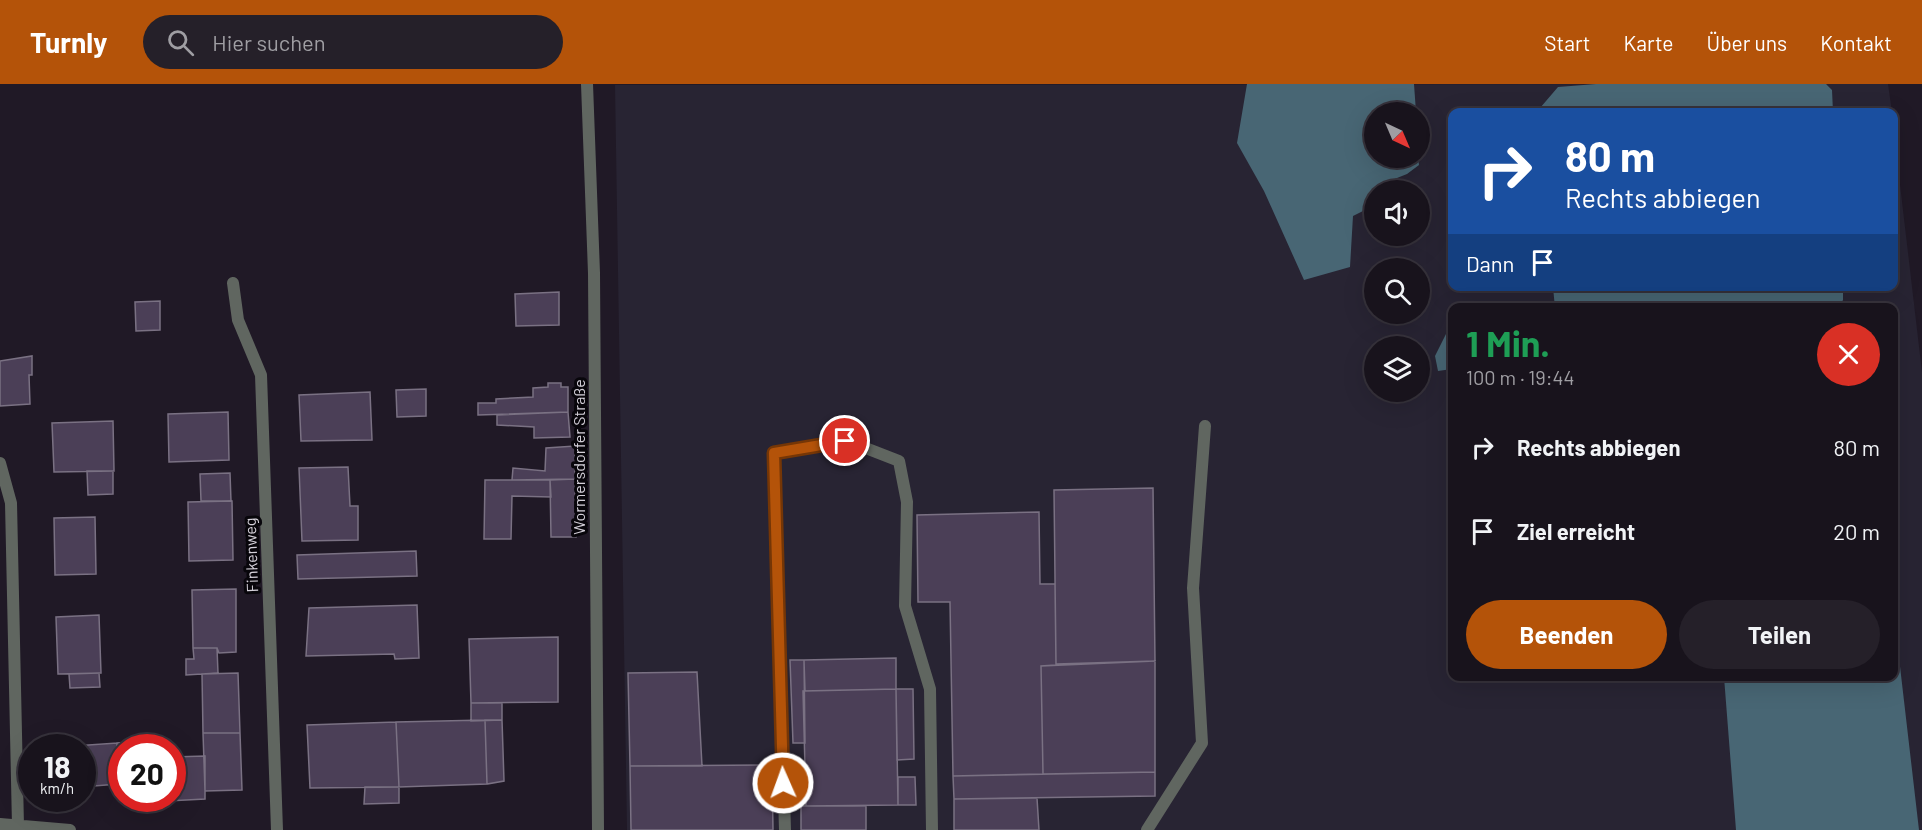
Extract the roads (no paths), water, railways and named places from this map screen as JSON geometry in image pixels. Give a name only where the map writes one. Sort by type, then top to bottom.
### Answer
[{"type":"street","name":"Wormersdorfer Straße","points":[[587,84],[594,273],[598,830]]},
{"type":"street","name":"Finkenweg","points":[[234,284],[238,320],[261,375],[277,830]]},
{"type":"street","points":[[1147,830],[1202,743],[1194,588],[1205,426]]},
{"type":"street","points":[[785,830],[774,453],[845,441],[899,461],[906,502],[905,606],[930,689],[932,830]]},
{"type":"street","points":[[0,463],[11,503],[18,826]]},
{"type":"street","points":[[0,824],[70,830]]},
{"type":"water","points":[[1247,84],[1414,84],[1415,102],[1364,102],[1364,168],[1415,168],[1392,180],[1364,180],[1364,210],[1353,216],[1350,267],[1304,280],[1264,191],[1237,143]]},
{"type":"water","points":[[1596,84],[1826,84],[1832,90],[1833,108],[1540,108],[1558,87]]},
{"type":"water","points":[[1553,291],[1843,291],[1841,303],[1555,303]]},
{"type":"water","points":[[1448,334],[1448,370],[1438,371],[1435,356]]},
{"type":"water","points":[[1898,649],[1919,830],[1736,830],[1724,681],[1898,681]]}]
